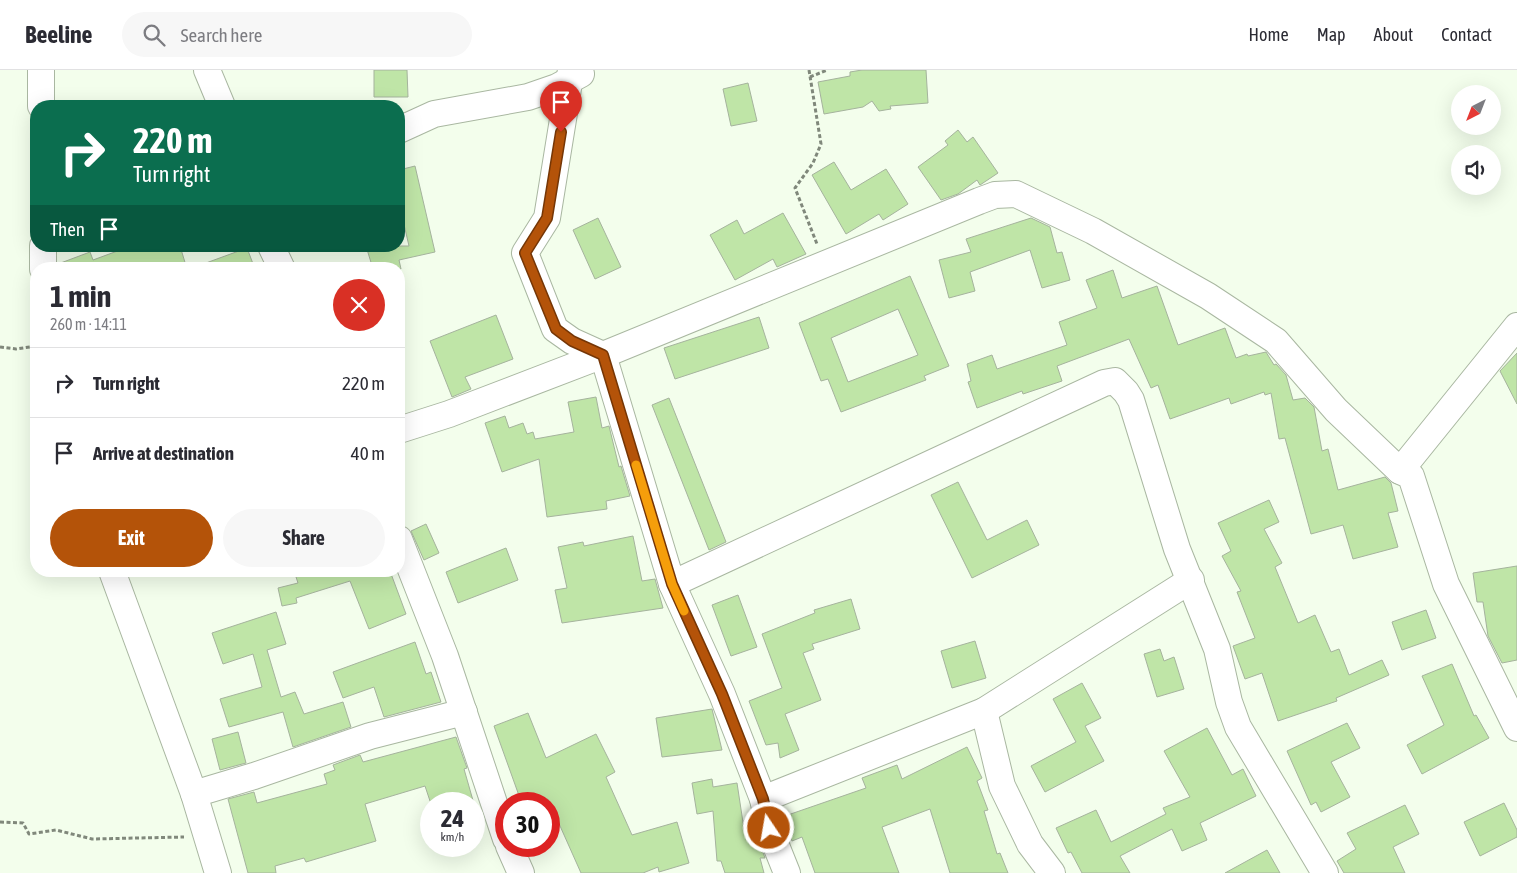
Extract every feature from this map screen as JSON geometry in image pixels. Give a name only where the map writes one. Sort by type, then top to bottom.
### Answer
[{"type":"street","points":[[41,70],[41,100]]},
{"type":"street","points":[[207,70],[220,100]]},
{"type":"street","points":[[405,127],[434,114],[528,97],[576,73]]},
{"type":"street","points":[[576,73],[547,218],[525,253],[556,329],[572,341],[603,355],[672,584],[722,694],[763,799],[769,828],[787,873]]},
{"type":"street","points":[[405,428],[449,414],[603,355],[824,263],[995,196],[1016,194],[1093,231],[1208,296],[1276,341],[1336,410],[1400,471],[1411,476],[1446,584],[1517,728]]},
{"type":"street","points":[[1400,471],[1517,326]]},
{"type":"street","points":[[672,584],[1104,383],[1114,381],[1126,392],[1131,400],[1177,549],[1217,649],[1229,702],[1238,727],[1325,873]]},
{"type":"street","points":[[405,554],[446,656],[495,806]]},
{"type":"street","points":[[114,577],[194,794],[218,873]]},
{"type":"street","points":[[763,799],[984,711],[1191,580]]},
{"type":"street","points":[[984,711],[1002,786],[1030,844],[1052,873]]},
{"type":"street","points":[[194,794],[254,776],[370,736],[464,712]]},
{"type":"street","points":[[514,857],[521,873]]},
{"type":"path","points":[[809,70],[821,144],[813,163],[794,188],[824,263]]},
{"type":"path","points":[[810,76],[827,70]]},
{"type":"path","points":[[0,347],[16,349],[30,347]]},
{"type":"path","points":[[0,822],[23,822],[29,834],[56,830],[92,839],[206,835]]},
{"type":"building","points":[[374,70],[407,70],[408,97],[374,97]]},
{"type":"building","points":[[862,70],[926,70],[928,103],[890,106],[891,109],[879,111],[872,101],[863,107],[824,114],[818,82],[850,76],[850,72]]},
{"type":"building","points":[[748,83],[757,121],[731,126],[723,89]]},
{"type":"building","points":[[958,130],[967,142],[973,137],[998,173],[980,185],[977,180],[958,194],[941,200],[918,167],[948,145],[945,141]]},
{"type":"building","points":[[834,162],[851,190],[886,169],[908,204],[883,220],[879,214],[846,234],[812,175]]},
{"type":"building","points":[[415,166],[435,252],[399,260],[399,262],[371,262],[368,252],[405,252],[405,246],[409,246],[405,229],[405,168]]},
{"type":"building","points":[[783,213],[806,254],[777,267],[773,259],[735,280],[710,235],[737,220],[744,234]]},
{"type":"building","points":[[598,218],[621,267],[595,279],[573,230]]},
{"type":"building","points":[[1031,218],[1050,227],[1057,253],[1062,252],[1070,280],[1042,288],[1030,250],[970,272],[975,291],[949,298],[939,260],[971,252],[966,239]]},
{"type":"building","points":[[90,252],[93,260],[115,252],[182,252],[185,262],[63,262]]},
{"type":"building","points":[[236,252],[249,252],[252,262],[209,262]]},
{"type":"building","points":[[1113,270],[1122,298],[1157,286],[1178,345],[1225,328],[1236,358],[1247,354],[1248,356],[1266,352],[1274,365],[1276,364],[1286,375],[1293,400],[1305,398],[1314,407],[1322,451],[1328,449],[1338,490],[1385,477],[1391,483],[1398,511],[1388,513],[1398,547],[1353,559],[1343,525],[1311,534],[1285,438],[1279,439],[1271,393],[1265,395],[1264,392],[1231,404],[1229,398],[1170,419],[1158,385],[1151,388],[1129,339],[1057,366],[1062,381],[1023,394],[1022,391],[977,408],[968,382],[971,381],[967,364],[992,355],[997,369],[1067,345],[1059,322],[1097,308],[1086,280]]},
{"type":"building","points":[[910,276],[949,366],[924,376],[926,380],[841,412],[828,379],[821,381],[799,323]],"holes":[[[898,309],[918,355],[848,382],[831,338]]]},
{"type":"building","points":[[496,315],[513,359],[465,377],[471,389],[452,397],[430,341]]},
{"type":"building","points":[[759,317],[769,348],[675,379],[664,348]]},
{"type":"building","points":[[1517,353],[1517,404],[1500,371]]},
{"type":"building","points":[[596,397],[602,428],[609,426],[619,467],[621,466],[630,496],[606,501],[607,509],[547,517],[539,459],[502,472],[485,423],[505,416],[509,428],[523,423],[527,434],[533,432],[535,439],[574,432],[568,402]]},
{"type":"building","points":[[669,398],[726,542],[709,550],[652,405]]},
{"type":"building","points":[[958,482],[987,540],[1027,520],[1039,545],[972,578],[931,495]]},
{"type":"building","points":[[1269,500],[1279,522],[1264,529],[1282,563],[1275,567],[1298,623],[1315,615],[1331,652],[1339,649],[1349,675],[1382,660],[1389,675],[1336,698],[1337,701],[1278,721],[1262,673],[1245,679],[1233,646],[1255,638],[1237,592],[1241,591],[1222,556],[1231,551],[1218,523]]},
{"type":"building","points":[[426,524],[439,553],[424,560],[411,531]]},
{"type":"building","points":[[633,536],[642,581],[655,579],[663,608],[562,623],[555,590],[567,588],[558,547],[583,542],[584,546]]},
{"type":"building","points":[[506,548],[518,580],[458,603],[446,572]]},
{"type":"building","points":[[1517,566],[1517,660],[1502,663],[1488,636],[1483,602],[1477,602],[1473,573]]},
{"type":"building","points":[[296,577],[392,577],[406,614],[369,629],[350,581],[296,598],[297,603],[282,606],[278,588],[298,583]]},
{"type":"building","points":[[738,595],[757,647],[731,656],[712,605]]},
{"type":"building","points":[[851,599],[860,629],[812,644],[814,649],[803,653],[821,700],[785,714],[799,750],[780,758],[778,743],[766,745],[749,701],[782,688],[762,634],[815,613],[814,610]]},
{"type":"building","points":[[1426,610],[1436,638],[1402,650],[1392,622]]},
{"type":"building","points":[[276,612],[286,644],[267,650],[281,697],[295,692],[304,714],[343,702],[351,727],[293,747],[283,712],[229,727],[220,699],[262,687],[253,654],[223,664],[212,633]]},
{"type":"building","points":[[975,641],[986,678],[952,688],[941,651]]},
{"type":"building","points":[[415,642],[426,674],[431,672],[441,702],[384,717],[374,687],[343,698],[333,672]]},
{"type":"building","points":[[1160,649],[1164,661],[1174,657],[1184,689],[1157,697],[1144,654]]},
{"type":"building","points":[[1452,664],[1474,716],[1476,715],[1489,738],[1422,774],[1407,745],[1444,725],[1422,676]]},
{"type":"building","points":[[1082,683],[1101,718],[1085,726],[1104,761],[1045,792],[1031,766],[1076,742],[1053,699]]},
{"type":"building","points":[[712,709],[722,750],[662,757],[656,718]]},
{"type":"building","points":[[528,713],[546,758],[596,734],[615,772],[606,777],[632,835],[677,822],[689,863],[659,872],[658,867],[643,873],[581,873],[560,826],[560,792],[518,792],[494,726]]},
{"type":"building","points":[[1347,723],[1360,748],[1331,762],[1350,797],[1321,812],[1316,802],[1311,805],[1287,751]]},
{"type":"building","points":[[1207,728],[1232,775],[1243,769],[1256,796],[1200,823],[1207,840],[1182,851],[1172,829],[1120,856],[1130,873],[1082,873],[1071,852],[1068,853],[1056,828],[1096,810],[1111,842],[1166,814],[1163,808],[1190,797],[1164,751]]},
{"type":"building","points":[[238,732],[246,763],[220,770],[212,739]]},
{"type":"building","points":[[456,737],[467,768],[464,769],[471,792],[427,792],[425,786],[365,804],[376,841],[306,862],[304,858],[275,866],[276,873],[248,873],[228,799],[254,792],[257,803],[327,784],[324,774],[335,770],[333,765],[360,755],[363,762]]},
{"type":"building","points":[[967,747],[982,778],[977,781],[988,810],[984,811],[997,854],[1000,853],[1008,873],[950,873],[930,809],[882,827],[899,873],[815,873],[802,837],[792,841],[782,817],[866,788],[862,778],[897,765],[902,779]]},
{"type":"building","points":[[712,779],[713,787],[737,783],[744,829],[754,828],[765,858],[760,858],[764,873],[725,873],[721,861],[717,861],[713,811],[697,814],[692,783]]},
{"type":"building","points":[[1504,803],[1517,830],[1517,837],[1480,856],[1464,822]]},
{"type":"building","points":[[1405,805],[1419,834],[1393,847],[1405,873],[1344,873],[1337,861],[1356,849],[1347,833]]},
{"type":"building","points":[[1267,850],[1280,873],[1225,873]]},
{"type":"slow traffic","points":[[636,465],[672,584],[684,611]]},
{"type":"route","points":[[561,132],[547,218],[525,253],[556,329],[572,341],[603,355],[672,584],[722,694],[763,799],[769,828]]}]
